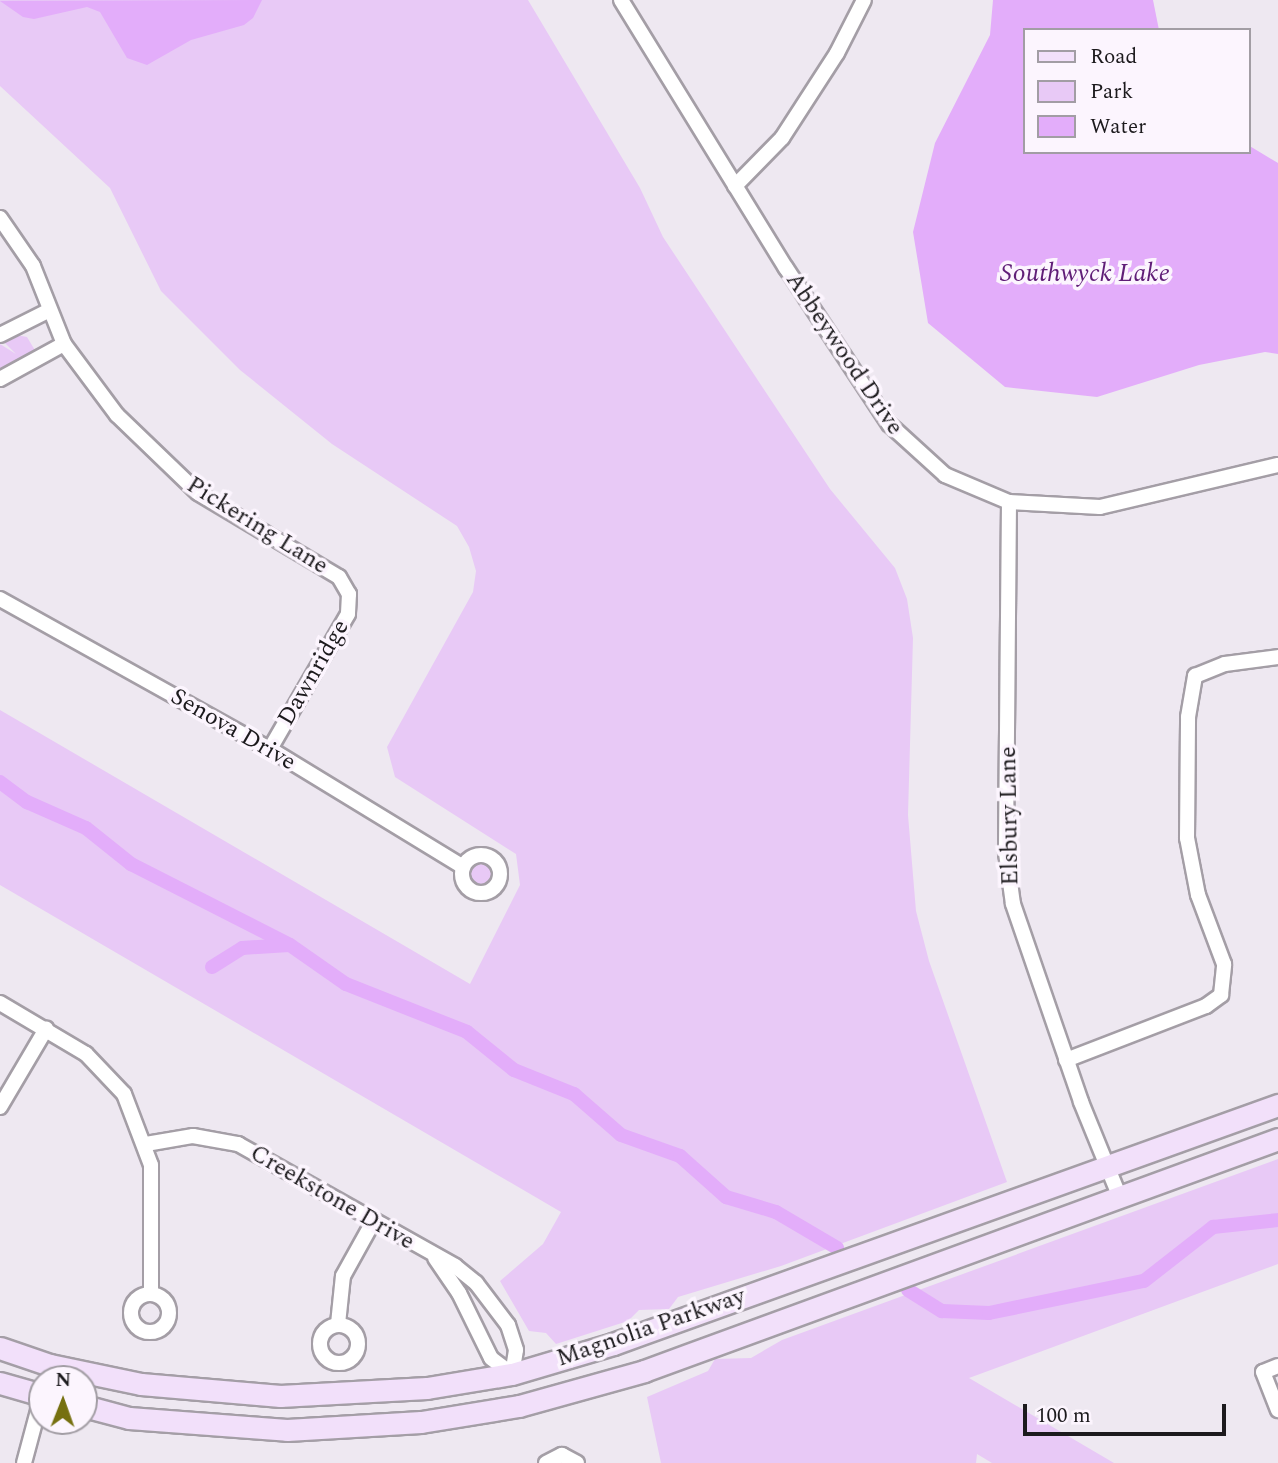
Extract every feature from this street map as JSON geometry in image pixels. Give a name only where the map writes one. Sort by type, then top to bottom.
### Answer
[{"type":"main road","name":"Magnolia Parkway","points":[[98,1378],[280,1396],[428,1388],[512,1374],[613,1344],[1278,1105]]},
{"type":"main road","name":"Magnolia Parkway","points":[[98,1410],[129,1418],[287,1430],[421,1422],[519,1406],[644,1371],[1278,1139]]},
{"type":"main road","name":"Magnolia Parkway","points":[[0,1348],[34,1365]]},
{"type":"main road","points":[[512,1374],[519,1406]]},
{"type":"main road","points":[[0,1383],[28,1392]]},
{"type":"street","name":"Abbeywood Drive","points":[[621,0],[735,186],[889,424],[945,475],[1009,502],[1100,507],[1278,465]]},
{"type":"street","points":[[735,186],[782,138],[837,53],[864,0]]},
{"type":"street","name":"Pickering Lane","points":[[0,218],[33,266],[48,311],[64,344],[109,406],[179,478],[228,513],[339,577],[349,594]]},
{"type":"street","points":[[0,335],[48,311]]},
{"type":"street","points":[[0,379],[64,344]]},
{"type":"street","name":"Elsbury Lane","points":[[1009,502],[1006,853],[1020,927],[1066,1060],[1119,1195]]},
{"type":"street","name":"Dawnridge","points":[[270,749],[348,614],[349,594]]},
{"type":"street","name":"Senova Drive","points":[[0,599],[270,749],[463,867]]},
{"type":"street","points":[[1066,1060],[1194,1012],[1221,995],[1224,964],[1198,895],[1187,838],[1188,717],[1195,676],[1225,664],[1278,657]]},
{"type":"street","points":[[0,1003],[46,1030],[103,1070],[124,1094],[146,1144],[153,1186],[151,1294]]},
{"type":"street","points":[[0,1107],[46,1030]]},
{"type":"street","name":"Creekstone Drive","points":[[146,1144],[193,1136],[238,1144],[374,1220],[435,1258],[455,1266],[476,1283],[508,1325],[516,1350],[512,1374],[491,1358],[459,1293],[435,1258]]},
{"type":"street","points":[[338,1324],[343,1276],[374,1220]]},
{"type":"street","points":[[1278,1366],[1263,1372],[1278,1409]]},
{"type":"street","points":[[24,1463],[32,1435]]},
{"type":"street","points":[[546,1463],[562,1455],[577,1463]]},
{"type":"green space","points":[[0,0],[528,0],[640,188],[663,237],[830,489],[895,568],[907,599],[913,638],[908,815],[916,911],[929,961],[1007,1182],[781,1266],[678,1297],[669,1309],[639,1310],[628,1321],[556,1344],[546,1333],[529,1331],[500,1281],[543,1244],[561,1212],[0,885],[0,710],[470,984],[520,885],[516,854],[395,777],[387,747],[473,592],[476,571],[469,547],[457,526],[332,444],[240,370],[161,291],[110,188],[0,86]]},
{"type":"green space","points":[[16,335],[27,337],[36,352],[0,378],[0,344],[16,354],[4,342]]},
{"type":"green space","points":[[478,859],[490,864],[495,876],[490,888],[478,893],[466,888],[461,876],[466,864]]},
{"type":"green space","points":[[1278,1159],[1278,1264],[969,1378],[1114,1463],[992,1463],[977,1454],[976,1463],[661,1463],[647,1397],[708,1371],[715,1359],[751,1358],[782,1340]]},
{"type":"water","points":[[262,0],[253,18],[244,25],[191,40],[147,65],[127,58],[100,12],[87,7],[34,19],[23,17],[0,1]]},
{"type":"water","name":"Southwyck Lake","points":[[993,0],[1153,0],[1159,28],[1023,28],[1023,154],[1250,154],[1250,146],[1278,163],[1278,354],[1265,352],[1199,365],[1097,397],[1005,387],[928,323],[913,232],[935,143],[990,35]]},
{"type":"waterway","points":[[0,782],[27,802],[86,828],[131,864],[290,945],[346,984],[467,1032],[514,1070],[574,1094],[621,1135],[680,1156],[726,1197],[776,1212],[837,1248]]},
{"type":"waterway","points":[[212,967],[242,948],[289,945]]},
{"type":"waterway","points":[[908,1290],[942,1311],[989,1313],[1144,1281],[1213,1227],[1278,1220]]}]
